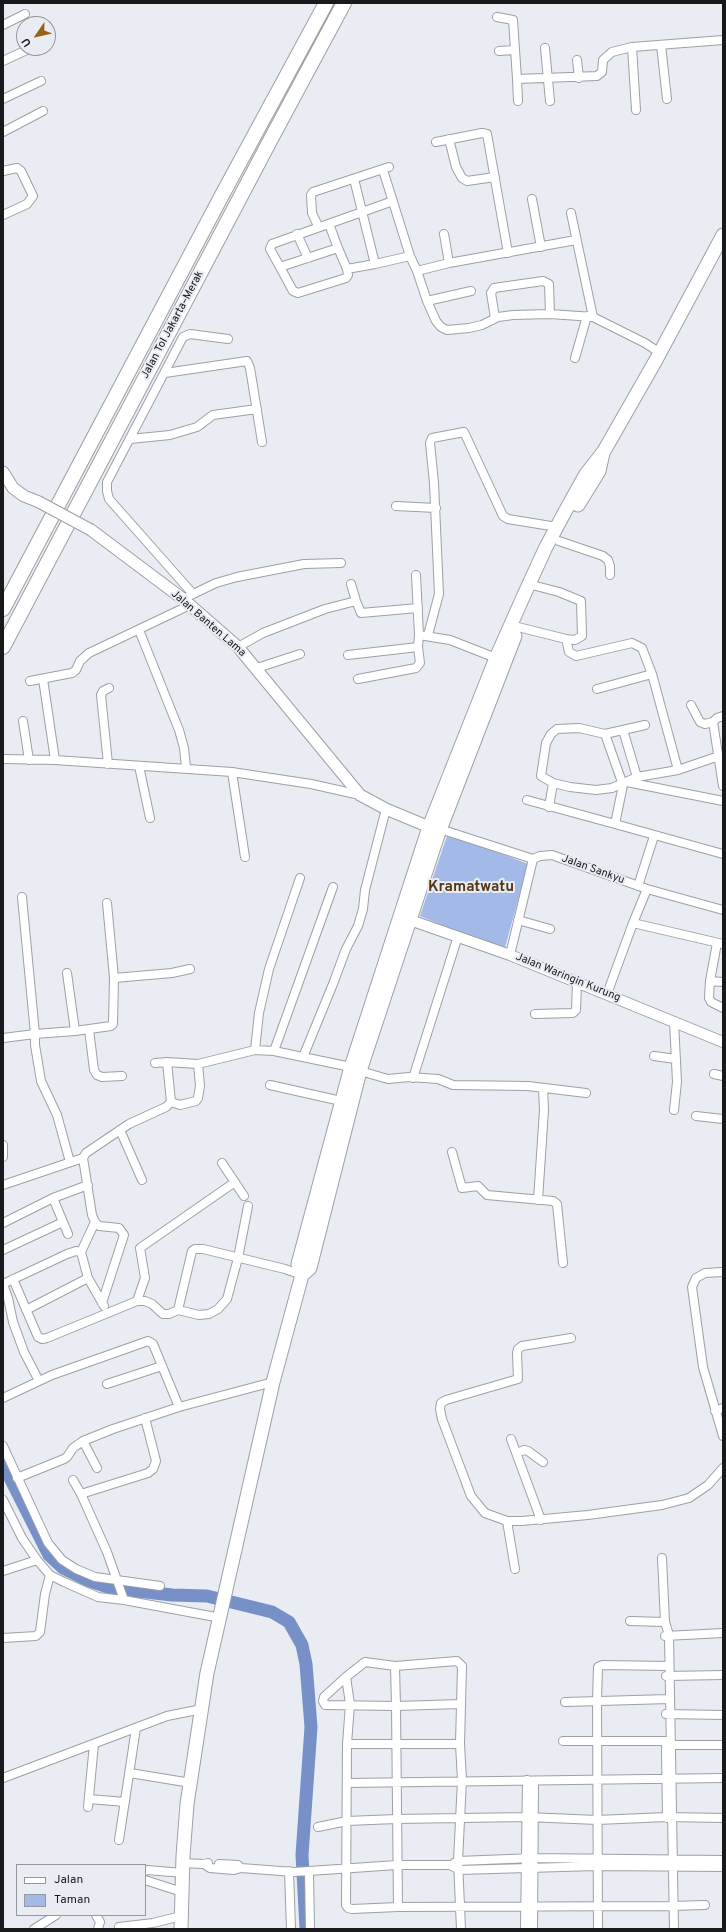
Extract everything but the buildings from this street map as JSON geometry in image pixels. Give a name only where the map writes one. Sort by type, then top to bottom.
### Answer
[{"type":"highway","name":"Jalan Tol Jakarta–Merak","points":[[3,609],[213,211],[326,3]]},
{"type":"highway","name":"Jalan Tol Jakarta–Merak","points":[[3,647],[344,3]]},
{"type":"highway","points":[[181,1923],[187,1804],[207,1673],[273,1382],[302,1275],[310,1268],[356,1069],[434,828],[496,658],[524,595],[557,527],[586,474],[604,451],[660,353],[722,239]]},
{"type":"highway","points":[[302,1275],[298,1264],[341,1101],[356,1069],[410,920],[434,828],[536,586],[559,541],[600,471],[604,451]]},
{"type":"main road","name":"Jalan Banten Lama","points":[[3,472],[14,488],[24,496],[39,502],[91,530],[186,602],[238,647],[257,668],[360,795],[386,809],[434,828]]},
{"type":"street","points":[[3,25],[25,14]]},
{"type":"street","points":[[497,17],[513,20],[518,101]]},
{"type":"street","points":[[517,79],[579,78],[597,76],[602,72],[603,60],[612,52],[632,47],[723,40]]},
{"type":"street","points":[[661,45],[667,99]]},
{"type":"street","points":[[632,47],[636,110]]},
{"type":"street","points":[[545,48],[550,101]]},
{"type":"street","points":[[499,51],[514,50]]},
{"type":"street","points":[[3,61],[16,55]]},
{"type":"street","points":[[577,60],[579,78]]},
{"type":"street","points":[[3,99],[41,81]]},
{"type":"street","points":[[3,132],[44,111]]},
{"type":"street","points":[[436,142],[482,133],[487,134],[508,253]]},
{"type":"street","points":[[449,139],[456,167],[462,178],[467,180],[495,177]]},
{"type":"street","points":[[3,171],[17,168],[21,171],[33,196],[27,204],[3,215]]},
{"type":"street","points":[[318,226],[312,213],[311,195],[386,169],[393,201],[410,256],[417,271],[427,301],[436,321],[447,330],[482,325],[495,318],[513,315],[550,314],[590,317],[645,343],[660,353]]},
{"type":"street","points":[[354,179],[375,264]]},
{"type":"street","points":[[532,199],[542,247]]},
{"type":"street","points":[[329,224],[348,275],[346,278],[298,293],[293,291],[270,248],[272,244],[318,226],[329,224],[361,211],[393,201]]},
{"type":"street","points":[[571,213],[590,317],[575,358]]},
{"type":"street","points":[[298,234],[308,258]]},
{"type":"street","points":[[444,234],[449,262]]},
{"type":"street","points":[[417,271],[449,262],[508,253],[576,240]]},
{"type":"street","points":[[280,267],[338,248]]},
{"type":"street","points":[[347,269],[410,256]]},
{"type":"street","points":[[495,318],[491,293],[494,288],[543,282],[549,284],[550,314]]},
{"type":"street","points":[[427,301],[471,291]]},
{"type":"street","points":[[193,594],[109,499],[106,491],[107,482],[185,336],[190,334],[228,339]]},
{"type":"street","points":[[165,374],[246,361],[250,368],[262,442]]},
{"type":"street","points":[[130,439],[170,435],[198,427],[213,415],[257,409]]},
{"type":"street","points":[[358,679],[416,668],[420,663],[418,647],[439,594],[436,508],[430,441],[432,438],[464,432],[503,516],[508,519],[557,527]]},
{"type":"street","points":[[396,506],[436,508]]},
{"type":"street","points":[[559,541],[603,556],[608,560],[610,575]]},
{"type":"street","points":[[30,681],[72,673],[76,670],[80,661],[89,653],[139,630],[186,602],[193,594],[216,583],[237,577],[304,564],[340,563]]},
{"type":"street","points":[[416,575],[418,608],[424,635]]},
{"type":"street","points":[[351,584],[359,611],[364,614],[418,608]]},
{"type":"street","points":[[518,627],[566,639],[575,640],[582,636],[582,601],[559,592],[536,586]]},
{"type":"street","points":[[238,647],[263,633],[325,609],[356,601]]},
{"type":"street","points":[[139,630],[179,730],[184,748],[186,767]]},
{"type":"street","points":[[424,635],[450,640],[496,658]]},
{"type":"street","points":[[566,639],[569,652],[576,656],[632,643],[638,645],[646,658],[652,674],[678,770]]},
{"type":"street","points":[[348,655],[418,647]]},
{"type":"street","points":[[257,668],[300,654]]},
{"type":"street","points":[[597,689],[652,674]]},
{"type":"street","points":[[43,679],[55,760]]},
{"type":"street","points":[[108,764],[101,695],[103,691],[109,688]]},
{"type":"street","points":[[692,705],[700,722],[705,724],[713,722],[717,718],[723,716]]},
{"type":"street","points":[[23,721],[29,760]]},
{"type":"street","points":[[713,722],[723,786]]},
{"type":"street","points":[[645,725],[605,734],[579,728],[557,730],[551,734],[546,743],[540,772],[542,778],[553,783],[589,790],[612,788],[637,777],[678,770],[719,756]]},
{"type":"street","points":[[623,730],[637,777]]},
{"type":"street","points":[[605,734],[625,783],[615,824]]},
{"type":"street","points":[[3,759],[55,760],[139,766],[186,767],[232,772],[311,784],[360,795]]},
{"type":"street","points":[[139,766],[150,818]]},
{"type":"street","points":[[232,772],[245,857]]},
{"type":"street","points":[[549,807],[553,783]]},
{"type":"street","points":[[625,783],[723,801]]},
{"type":"street","points":[[527,800],[723,854]]},
{"type":"street","points":[[303,1056],[346,949],[358,926],[363,909],[365,890],[386,809]]},
{"type":"street","name":"Jalan Sankyu","points":[[434,828],[533,859],[540,856],[552,855],[647,889],[723,910]]},
{"type":"street","points":[[638,886],[654,836]]},
{"type":"street","points":[[510,955],[533,859]]},
{"type":"street","points":[[255,1050],[259,1013],[269,969],[300,878]]},
{"type":"street","points":[[274,1050],[333,887]]},
{"type":"street","points":[[607,994],[647,889]]},
{"type":"street","points":[[22,897],[35,1045],[41,1081],[57,1115],[70,1162]]},
{"type":"street","points":[[3,1038],[75,1031],[111,1026],[113,1024],[114,978],[107,903]]},
{"type":"street","name":"Jalan Waringin Kurung","points":[[410,920],[510,955],[723,1042]]},
{"type":"street","points":[[518,920],[550,929]]},
{"type":"street","points":[[633,923],[720,944],[710,980],[710,1001],[723,1008]]},
{"type":"street","points":[[413,1078],[458,936]]},
{"type":"street","points":[[114,978],[172,973],[190,969]]},
{"type":"street","points":[[67,973],[75,1031]]},
{"type":"street","points":[[710,980],[723,982]]},
{"type":"street","points":[[535,1014],[573,1014],[576,1010],[577,982]]},
{"type":"street","points":[[674,1021],[676,1059],[674,1110]]},
{"type":"street","points":[[89,1029],[94,1070],[97,1075],[102,1078],[122,1076]]},
{"type":"street","points":[[155,1063],[167,1062],[198,1064],[255,1050],[274,1050],[356,1069],[388,1079],[413,1078],[444,1080],[453,1085],[516,1085],[586,1093]]},
{"type":"street","points":[[654,1056],[676,1059]]},
{"type":"street","points":[[3,1185],[83,1158],[86,1153],[120,1130],[140,1118],[166,1108],[171,1102],[167,1062]]},
{"type":"street","points":[[171,1102],[180,1105],[196,1101],[200,1086],[198,1064]]},
{"type":"street","points":[[714,1074],[723,1076]]},
{"type":"street","points":[[270,1085],[341,1101]]},
{"type":"street","points":[[538,1200],[544,1110],[543,1088]]},
{"type":"street","points":[[696,1116],[723,1119]]},
{"type":"street","points":[[120,1130],[142,1180]]},
{"type":"street","points":[[3,1145],[3,1157]]},
{"type":"street","points":[[452,1152],[462,1188],[478,1186],[487,1195],[538,1200],[558,1204],[563,1263]]},
{"type":"street","points":[[83,1158],[92,1215],[95,1222],[99,1226],[119,1228],[122,1230],[124,1236],[102,1303]]},
{"type":"street","points":[[222,1163],[244,1196]]},
{"type":"street","points":[[137,1301],[145,1281],[140,1248],[235,1182]]},
{"type":"street","points":[[3,1223],[53,1198],[88,1185]]},
{"type":"street","points":[[53,1198],[68,1234]]},
{"type":"street","points":[[14,1279],[38,1337],[42,1339],[48,1338],[137,1301],[145,1301],[152,1304],[163,1314],[169,1314],[178,1310],[199,1315],[209,1314],[218,1309],[227,1299],[238,1258],[248,1206]]},
{"type":"street","points":[[3,1250],[63,1222]]},
{"type":"street","points":[[95,1222],[81,1252],[88,1278],[106,1313]]},
{"type":"street","points":[[178,1310],[192,1251],[198,1249],[285,1269],[302,1275]]},
{"type":"street","points":[[39,1381],[24,1352],[13,1322],[3,1284],[67,1254],[81,1252]]},
{"type":"street","points":[[723,1272],[706,1273],[696,1278],[692,1287],[703,1367],[723,1436]]},
{"type":"street","points":[[26,1310],[88,1278]]},
{"type":"street","points":[[571,1338],[522,1346],[518,1349],[517,1353],[518,1379],[446,1400],[441,1403],[440,1409],[442,1419],[471,1496],[485,1513],[507,1521],[541,1520],[662,1505],[689,1498],[708,1485],[723,1468]]},
{"type":"street","points":[[3,1398],[39,1381],[148,1341],[153,1344],[179,1407]]},
{"type":"street","points":[[107,1384],[162,1366]]},
{"type":"street","points":[[17,1478],[67,1457],[73,1448],[83,1441],[179,1407],[273,1382]]},
{"type":"street","points":[[715,1411],[723,1408]]},
{"type":"street","points":[[81,1494],[148,1473],[153,1469],[156,1461],[145,1418]]},
{"type":"street","points":[[511,1439],[541,1520]]},
{"type":"street","points":[[83,1441],[97,1468]]},
{"type":"street","points":[[3,1446],[52,1550],[76,1569],[95,1577],[117,1583],[160,1586]]},
{"type":"street","points":[[517,1453],[524,1450],[528,1451],[543,1462]]},
{"type":"street","points":[[73,1480],[81,1494],[107,1552],[123,1597]]},
{"type":"street","points":[[3,1500],[22,1538],[37,1560],[50,1575],[93,1596],[123,1597],[221,1616]]},
{"type":"street","points":[[507,1521],[515,1569]]},
{"type":"street","points":[[662,1558],[666,1631],[671,1863],[671,1906],[669,1929]]},
{"type":"street","points":[[3,1571],[37,1560]]},
{"type":"street","points":[[3,1638],[36,1636],[40,1632],[45,1594],[50,1575]]},
{"type":"street","points":[[630,1621],[666,1631],[723,1633]]},
{"type":"street","points":[[461,1704],[396,1706],[350,1704],[325,1705],[323,1701],[324,1697],[346,1676],[365,1662],[396,1666],[457,1661],[462,1666],[460,1744],[462,1780],[458,1860],[461,1929]]},
{"type":"street","points":[[598,1929],[598,1667],[600,1665],[667,1667]]},
{"type":"street","points":[[396,1666],[395,1781],[398,1907]]},
{"type":"street","points":[[346,1676],[350,1704],[347,1744],[346,1905],[348,1908],[352,1910],[398,1907],[598,1907],[705,1904]]},
{"type":"street","points":[[667,1676],[723,1676]]},
{"type":"street","points":[[564,1702],[667,1699]]},
{"type":"street","points":[[3,1778],[176,1713],[202,1709]]},
{"type":"street","points":[[667,1714],[723,1715]]},
{"type":"street","points":[[120,1840],[136,1728]]},
{"type":"street","points":[[563,1741],[597,1740],[723,1744]]},
{"type":"street","points":[[94,1744],[88,1803],[125,1802]]},
{"type":"street","points":[[347,1744],[460,1744]]},
{"type":"street","points":[[130,1773],[191,1783]]},
{"type":"street","points":[[347,1782],[723,1778]]},
{"type":"street","points":[[530,1781],[530,1906],[533,1929]]},
{"type":"street","points":[[318,1827],[347,1821],[396,1819],[530,1818],[597,1820],[670,1817],[723,1818]]},
{"type":"street","points":[[450,1865],[458,1860],[530,1863],[671,1863],[723,1867]]},
{"type":"street","points":[[671,1863],[723,1860]]},
{"type":"street","points":[[146,1871],[183,1868],[204,1864],[210,1868],[234,1870],[242,1868],[307,1872],[397,1865],[450,1865],[459,1870],[530,1863]]},
{"type":"street","points":[[291,1872],[291,1929]]},
{"type":"street","points":[[307,1872],[310,1929]]},
{"type":"street","points":[[146,1880],[182,1892]]},
{"type":"street","points":[[525,1929],[530,1906]]},
{"type":"street","points":[[671,1906],[674,1929]]},
{"type":"street","points":[[34,1929],[54,1916]]},
{"type":"street","points":[[97,1916],[100,1922],[98,1929]]},
{"type":"street","points":[[118,1927],[153,1923],[181,1923]]},
{"type":"green space","points":[[448,833],[528,864],[504,951],[420,916]]},
{"type":"waterway","points":[[3,1464],[49,1555],[63,1568],[87,1580],[111,1588],[172,1595],[207,1596],[272,1612],[289,1622],[302,1645],[306,1664],[311,1727],[302,1855],[306,1929]]},
{"type":"district","name":"Kramatwatu","points":[[471,888]]}]
